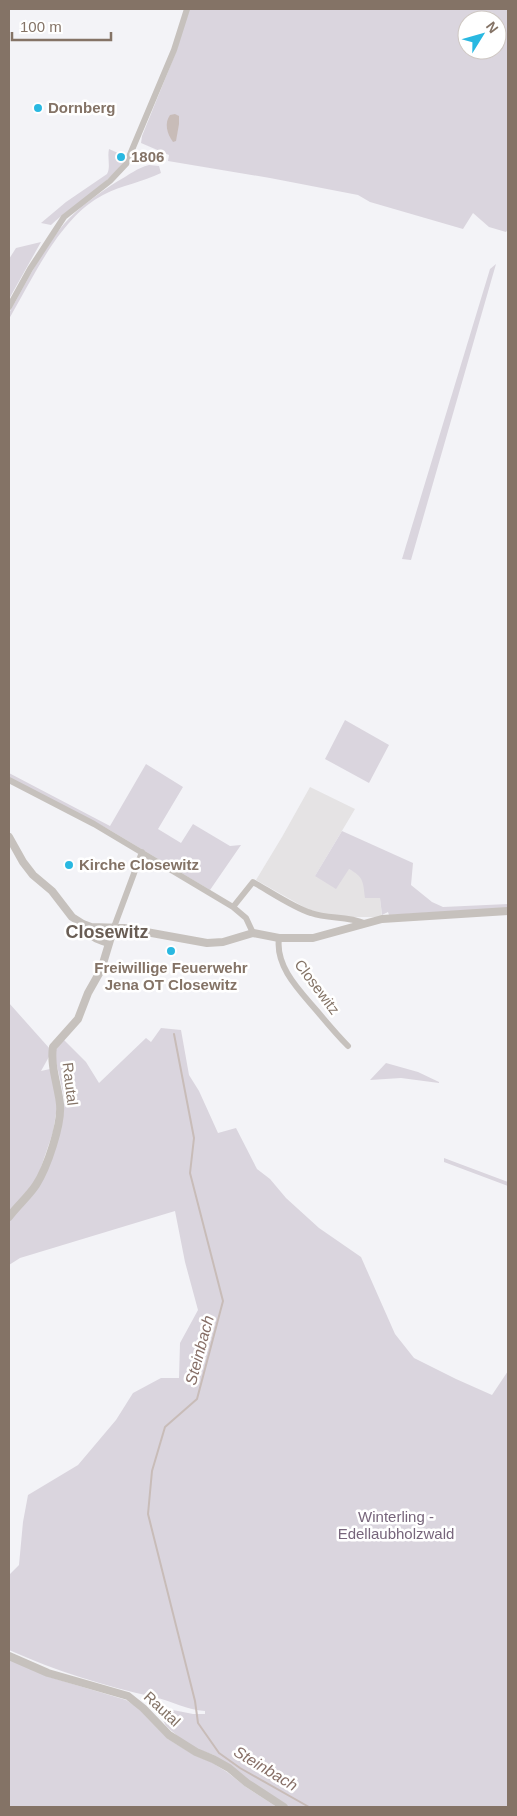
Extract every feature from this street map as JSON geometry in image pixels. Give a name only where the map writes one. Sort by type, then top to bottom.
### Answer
[{"type":"street","points":[[9,307],[34,262],[64,217],[110,181],[126,164],[170,59],[187,9]]},
{"type":"street","points":[[9,780],[94,824],[233,907],[246,918],[253,934]]},
{"type":"street","points":[[9,837],[23,862],[34,876],[52,891],[72,917],[87,926],[92,938],[109,944]]},
{"type":"street","points":[[114,927],[142,852]]},
{"type":"street","points":[[233,907],[252,882],[310,913],[339,919],[351,919],[364,923]]},
{"type":"street","name":"Closewitz","points":[[87,926],[114,927],[207,943],[223,942],[253,934],[279,938],[313,938],[384,919],[508,911]]},
{"type":"street","name":"Rautal","points":[[9,1217],[40,1178],[56,1136],[60,1106],[53,1062],[53,1047],[78,1019],[88,993],[101,970],[114,927]]},
{"type":"street","name":"Closewitz","points":[[279,938],[278,945],[282,962],[292,982],[339,1038],[348,1046]]},
{"type":"street","name":"Rautal","points":[[9,1656],[48,1673],[128,1696],[143,1708],[169,1735],[196,1752],[229,1768],[247,1784],[284,1807]]},
{"type":"shaded area","points":[[175,114],[179,116],[179,124],[176,141],[173,142],[169,136],[167,125],[170,115]]},
{"type":"shaded area","points":[[310,787],[355,809],[315,876],[349,869],[357,873],[380,898],[382,917],[338,917],[311,911],[256,880]]},
{"type":"green space","points":[[189,9],[508,9],[508,229],[506,232],[489,227],[473,213],[463,229],[370,202],[358,195],[168,161],[169,155],[141,143],[142,136],[176,52]]},
{"type":"green space","points":[[109,149],[127,157],[112,176],[51,225],[41,223],[66,202],[107,174],[109,168]]},
{"type":"green space","points":[[149,165],[159,166],[161,173],[103,195],[74,218],[49,250],[9,319],[9,313],[35,267],[64,224],[104,190]]},
{"type":"green space","points":[[41,242],[9,299],[9,259],[16,248]]},
{"type":"green space","points":[[496,264],[411,560],[402,559],[490,269]]},
{"type":"green space","points":[[345,720],[389,745],[369,783],[325,759]]},
{"type":"green space","points":[[146,764],[183,787],[158,829],[181,843],[193,824],[230,846],[241,845],[210,890],[108,829],[9,778],[9,773],[110,826]]},
{"type":"green space","points":[[342,831],[413,863],[411,885],[432,902],[443,907],[508,904],[508,908],[389,915],[388,912],[382,915],[380,898],[365,898],[362,880],[349,869],[336,889],[315,876]]},
{"type":"green space","points":[[9,1003],[50,1049],[50,1055],[41,1071],[50,1069],[52,1072],[57,1107],[53,1132],[37,1179],[9,1213]]},
{"type":"green space","name":"Winterling - Edellaubholzwald","points":[[161,1028],[181,1030],[189,1075],[199,1091],[218,1133],[236,1128],[257,1169],[270,1179],[286,1198],[319,1228],[361,1257],[395,1334],[414,1358],[492,1395],[508,1371],[508,1807],[290,1807],[214,1755],[197,1749],[181,1739],[166,1726],[159,1713],[163,1708],[193,1714],[205,1714],[205,1711],[80,1677],[44,1665],[9,1650],[9,1575],[19,1565],[23,1522],[28,1495],[78,1465],[116,1420],[133,1393],[161,1378],[179,1378],[180,1343],[198,1310],[185,1262],[175,1211],[20,1258],[9,1265],[9,1221],[32,1196],[62,1122],[65,1102],[56,1061],[56,1050],[63,1039],[86,1062],[99,1083],[146,1038],[151,1042]]},
{"type":"green space","points":[[386,1063],[418,1072],[439,1083],[401,1078],[370,1080]]},
{"type":"green space","points":[[444,1158],[508,1182],[508,1186],[444,1162]]},
{"type":"green space","points":[[9,1659],[46,1676],[126,1700],[137,1707],[168,1739],[194,1755],[211,1762],[277,1807],[9,1807]]},
{"type":"waterway","name":"Steinbach","points":[[174,1034],[194,1138],[190,1173],[223,1301],[197,1399],[165,1427],[152,1471],[148,1514],[195,1701],[198,1723],[219,1753],[240,1768],[309,1807]]},
{"type":"place","name":"Dornberg","points":[[38,108]]},
{"type":"place","name":"1806","points":[[121,157]]},
{"type":"place","name":"Kirche Closewitz","points":[[69,865]]},
{"type":"place","name":"Freiwillige Feuerwehr Jena OT Closewitz","points":[[171,951]]},
{"type":"district","name":"Closewitz","points":[[107,932]]}]
